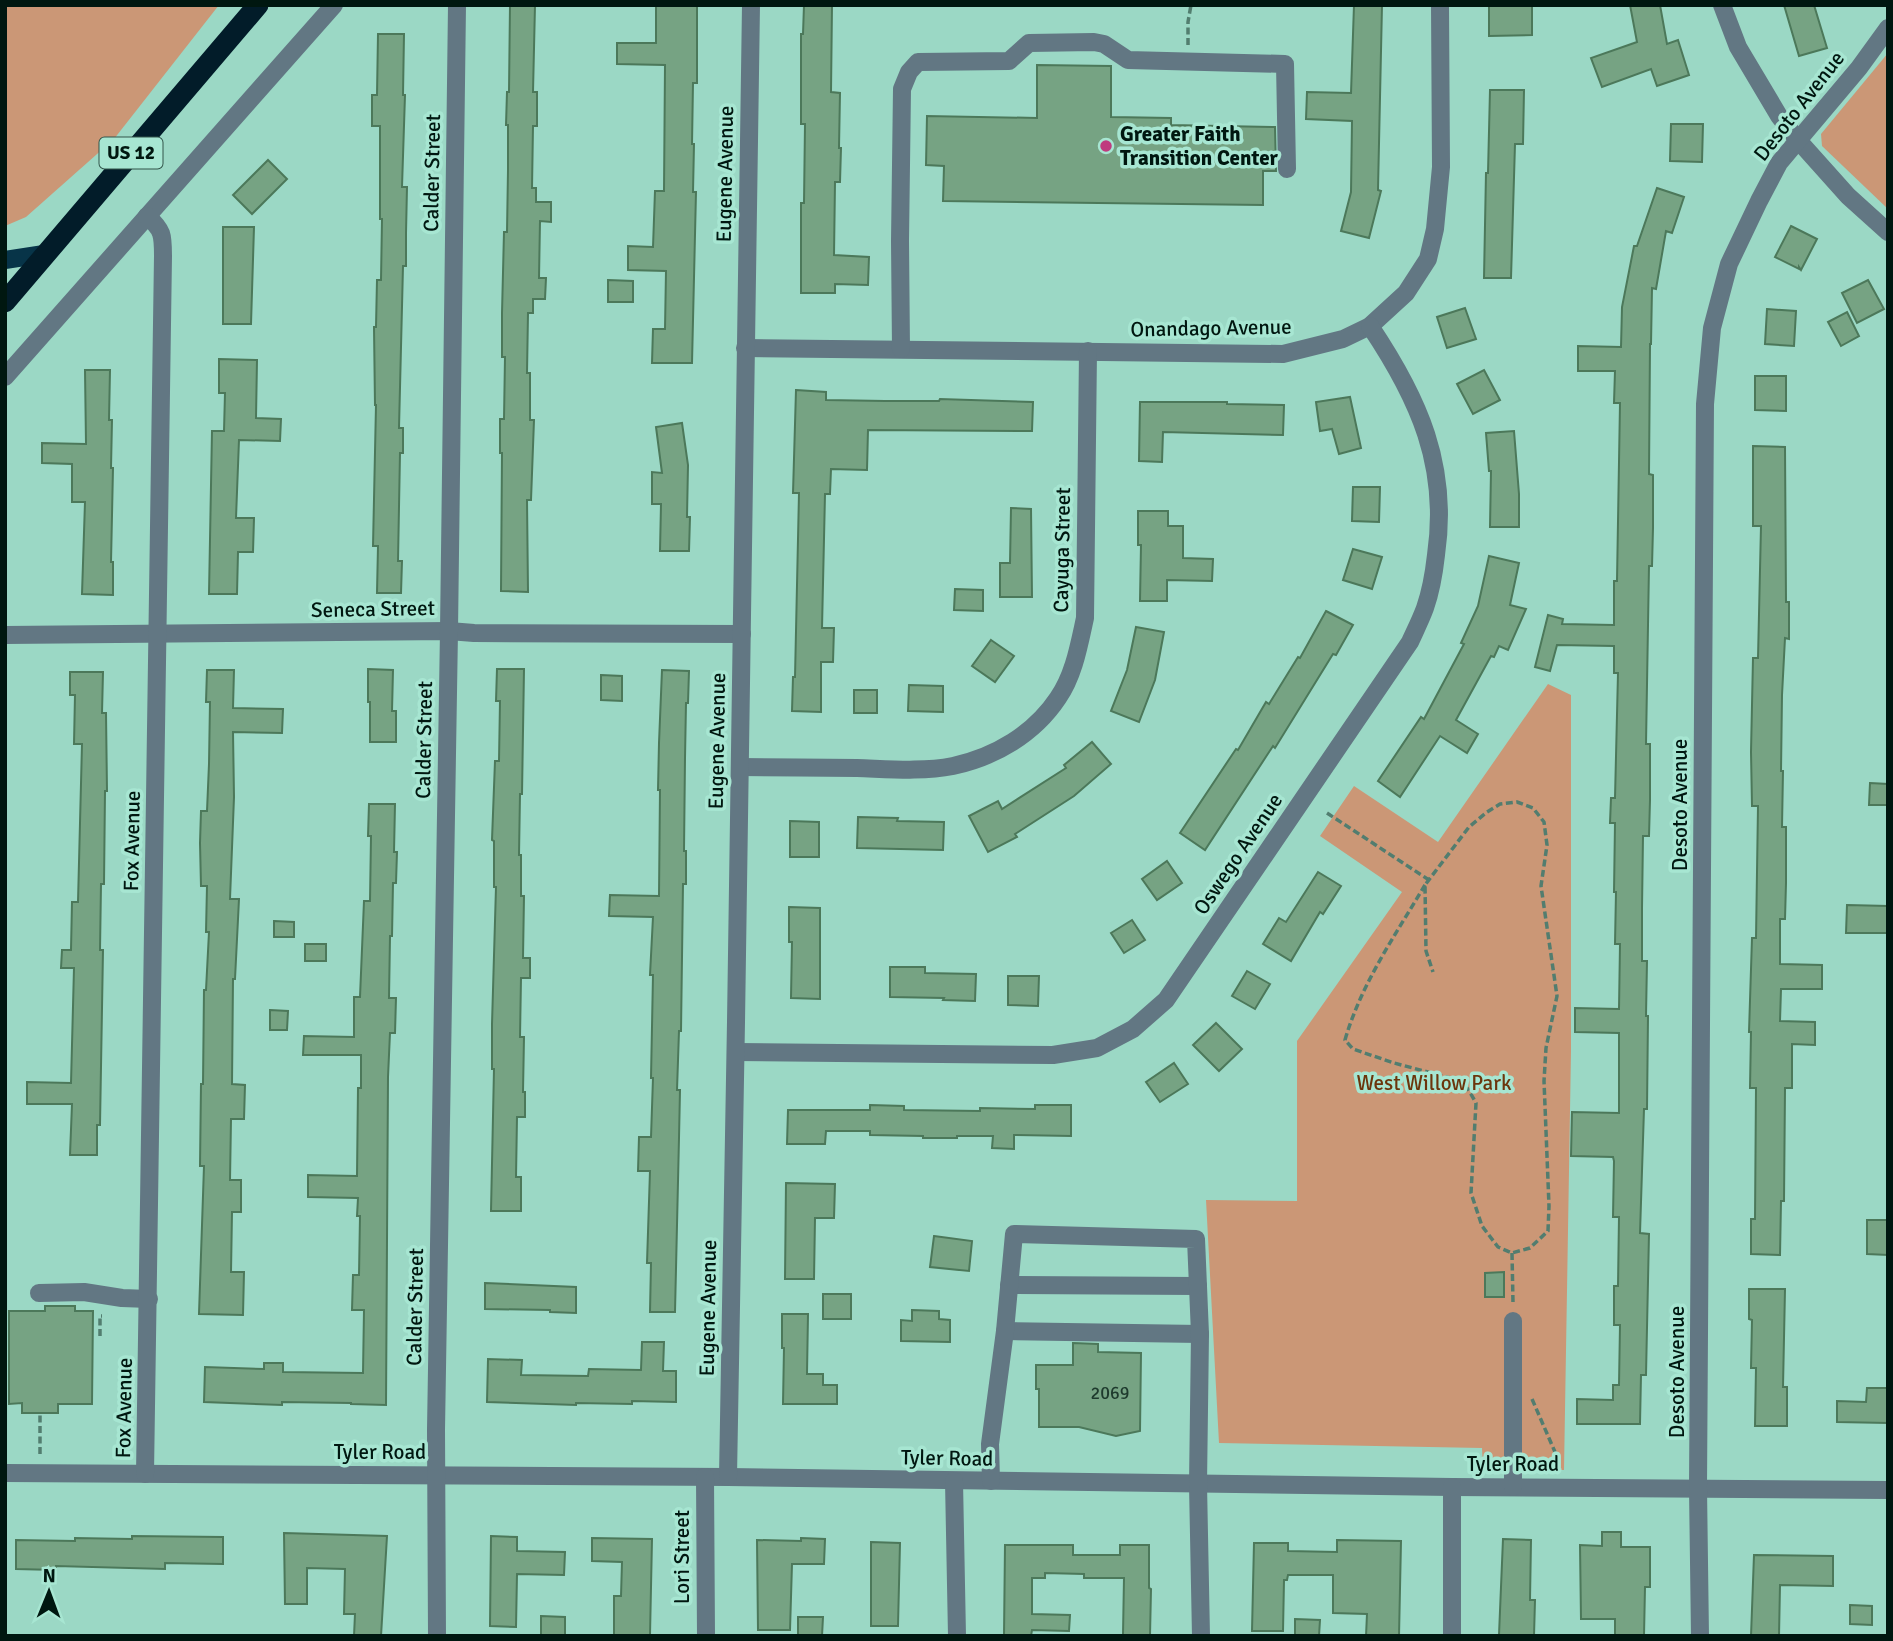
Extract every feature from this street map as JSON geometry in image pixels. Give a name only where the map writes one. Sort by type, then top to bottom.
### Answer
[{"type":"highway","name":"US 12","points":[[5,302],[258,5]]},
{"type":"main road","points":[[5,260],[44,254]]},
{"type":"street","points":[[5,377],[334,5]]},
{"type":"street","name":"Calder Street","points":[[437,1636],[436,1475],[457,5]]},
{"type":"street","name":"Eugene Avenue","points":[[728,1477],[751,5]]},
{"type":"street","name":"Onandago Avenue","points":[[745,348],[1283,354],[1343,339],[1370,326],[1406,293],[1428,259],[1435,229],[1441,167],[1440,5]]},
{"type":"street","points":[[1722,5],[1738,47],[1779,116],[1848,196],[1888,232]]},
{"type":"street","name":"Desoto Avenue","points":[[1700,1636],[1698,1488],[1705,404],[1712,328],[1729,264],[1779,163],[1859,68],[1888,28]]},
{"type":"street","points":[[901,349],[902,89],[909,72],[918,62],[1009,61],[1029,43],[1094,42],[1104,44],[1128,60],[1285,64],[1287,169]]},
{"type":"street","name":"Fox Avenue","points":[[145,1474],[163,239],[157,225],[147,216]]},
{"type":"street","name":"Oswego Avenue","points":[[736,1052],[1053,1055],[1097,1048],[1133,1029],[1166,1000],[1410,642],[1425,607],[1440,531],[1434,460],[1427,433],[1406,384],[1370,326]]},
{"type":"street","name":"Cayuga Street","points":[[740,767],[919,769],[953,766],[987,756],[1009,745],[1045,714],[1059,696],[1076,659],[1085,618],[1088,351]]},
{"type":"street","name":"Seneca Street","points":[[5,635],[449,631],[742,634]]},
{"type":"street","points":[[990,1481],[990,1444],[1014,1234],[1196,1239],[1200,1334],[1198,1484],[1201,1636]]},
{"type":"street","points":[[1009,1285],[1198,1286]]},
{"type":"street","points":[[39,1293],[84,1292],[149,1299]]},
{"type":"street","points":[[1513,1321],[1513,1487]]},
{"type":"street","points":[[1005,1331],[1200,1334]]},
{"type":"street","name":"Tyler Road","points":[[5,1473],[728,1477],[1888,1490]]},
{"type":"street","name":"Lori Street","points":[[705,1477],[706,1636]]},
{"type":"street","points":[[954,1481],[957,1636]]},
{"type":"street","points":[[1452,1487],[1452,1636]]},
{"type":"path","points":[[1187,61],[1191,5]]},
{"type":"path","points":[[1517,802],[1533,808],[1544,822],[1547,845],[1541,886],[1557,996],[1546,1048],[1545,1070],[1548,1231],[1530,1248],[1513,1253],[1498,1247],[1482,1226],[1471,1193],[1476,1103],[1468,1089],[1454,1079],[1353,1049],[1345,1040],[1350,1021],[1366,986],[1429,880],[1469,827],[1500,804],[1517,802]]},
{"type":"path","points":[[1327,813],[1429,880]]},
{"type":"path","points":[[1425,885],[1426,951],[1433,972]]},
{"type":"path","points":[[1513,1253],[1513,1321]]},
{"type":"path","points":[[100,1336],[100,1315],[111,1316]]},
{"type":"path","points":[[1531,1397],[1555,1452]]},
{"type":"path","points":[[40,1413],[40,1473]]},
{"type":"green space","points":[[5,5],[219,5],[114,139],[26,217],[5,226]]},
{"type":"green space","points":[[1888,53],[1888,209],[1822,146],[1821,134]]},
{"type":"green space","name":"West Willow Park","points":[[1548,684],[1571,695],[1571,1051],[1564,1470],[1483,1470],[1482,1448],[1219,1443],[1206,1200],[1297,1201],[1297,1041],[1402,892],[1320,836],[1354,786],[1438,842]]},
{"type":"building","points":[[510,5],[535,5],[533,92],[537,92],[537,126],[533,126],[532,188],[536,188],[536,202],[551,202],[551,222],[540,221],[539,278],[546,278],[545,299],[533,299],[533,313],[528,313],[527,373],[530,373],[530,420],[534,420],[531,500],[527,500],[528,592],[501,591],[500,419],[504,419],[505,357],[502,357],[502,313],[504,232],[507,232],[506,125]]},
{"type":"building","points":[[656,5],[697,5],[697,83],[693,83],[692,144],[693,192],[696,192],[692,363],[652,363],[653,329],[665,329],[666,271],[628,270],[628,246],[653,247],[655,191],[664,191],[665,65],[617,64],[617,43],[656,43]]},
{"type":"building","points":[[804,5],[832,5],[831,92],[840,93],[841,148],[840,182],[835,182],[834,255],[869,257],[868,285],[835,284],[835,293],[801,293],[801,203],[804,203],[805,124],[801,124],[801,34]]},
{"type":"building","points":[[1354,5],[1382,5],[1378,190],[1381,191],[1369,238],[1341,231],[1351,192],[1352,121],[1306,119],[1307,92],[1351,93]]},
{"type":"building","points":[[1489,5],[1532,5],[1532,35],[1489,36]]},
{"type":"building","points":[[1630,5],[1660,5],[1667,44],[1678,40],[1689,75],[1657,86],[1651,69],[1602,87],[1591,58],[1637,42]]},
{"type":"building","points":[[1784,5],[1814,5],[1827,48],[1799,56]]},
{"type":"building","points":[[378,34],[404,34],[402,187],[407,187],[399,428],[403,428],[398,561],[402,561],[401,593],[377,593],[378,546],[373,546],[376,405],[374,327],[377,280],[381,280],[382,219],[380,126],[372,126],[372,95],[377,95]]},
{"type":"building","name":"Greater Faith Transition Center","points":[[1037,65],[1111,66],[1111,117],[1171,118],[1171,125],[1275,127],[1276,171],[1263,171],[1263,205],[943,201],[944,166],[926,165],[927,116],[1037,118]]},
{"type":"building","points":[[1490,90],[1524,90],[1523,144],[1515,144],[1511,278],[1484,278]]},
{"type":"building","points":[[1671,124],[1703,124],[1702,162],[1670,161]]},
{"type":"building","points":[[268,160],[287,179],[252,214],[233,195]]},
{"type":"building","points":[[1657,188],[1684,197],[1672,233],[1666,231],[1656,289],[1652,288],[1650,344],[1649,474],[1653,475],[1653,528],[1652,566],[1649,566],[1646,744],[1650,744],[1650,800],[1649,836],[1643,836],[1642,908],[1642,961],[1647,961],[1647,1109],[1644,1109],[1640,1233],[1649,1234],[1646,1375],[1641,1375],[1640,1424],[1577,1424],[1577,1399],[1613,1400],[1613,1385],[1619,1385],[1620,1325],[1614,1325],[1614,1286],[1618,1286],[1619,1217],[1613,1217],[1614,1161],[1613,1157],[1571,1156],[1572,1112],[1619,1113],[1619,1033],[1575,1032],[1575,1008],[1619,1009],[1620,944],[1615,944],[1615,823],[1610,823],[1611,798],[1615,798],[1618,673],[1614,673],[1614,646],[1557,645],[1550,671],[1535,667],[1548,615],[1563,619],[1562,624],[1614,625],[1620,403],[1614,403],[1615,371],[1578,371],[1578,346],[1621,347],[1622,307],[1634,246],[1637,246]]},
{"type":"building","points":[[1791,226],[1817,239],[1801,270],[1775,257]]},
{"type":"building","points":[[223,227],[254,227],[251,324],[223,324]]},
{"type":"building","points":[[608,280],[633,281],[633,302],[608,302]]},
{"type":"building","points":[[1868,280],[1884,309],[1857,323],[1842,293]]},
{"type":"building","points":[[1465,308],[1476,339],[1447,348],[1437,317]]},
{"type":"building","points":[[1767,309],[1796,311],[1794,346],[1765,344]]},
{"type":"building","points":[[1847,312],[1859,336],[1841,346],[1828,322]]},
{"type":"building","points":[[219,359],[257,360],[256,418],[281,419],[280,441],[239,440],[236,518],[254,518],[253,552],[238,552],[237,594],[209,594],[212,431],[224,431],[225,393],[219,393]]},
{"type":"building","points":[[85,370],[110,370],[113,595],[82,594],[85,502],[72,502],[72,464],[42,463],[42,443],[86,444]]},
{"type":"building","points":[[1484,370],[1500,400],[1473,414],[1457,384]]},
{"type":"building","points":[[1755,376],[1786,376],[1786,411],[1755,410]]},
{"type":"building","points":[[796,390],[826,392],[826,400],[940,399],[1033,402],[1032,431],[868,430],[867,470],[831,469],[830,494],[825,494],[822,628],[834,628],[833,662],[821,662],[821,712],[792,711],[799,493],[793,493]]},
{"type":"building","points":[[1350,397],[1361,448],[1339,454],[1332,429],[1320,431],[1316,402]]},
{"type":"building","points":[[1140,402],[1284,405],[1283,435],[1163,432],[1162,462],[1139,461]]},
{"type":"building","points":[[682,423],[688,465],[689,551],[660,551],[661,504],[652,504],[652,472],[662,473],[656,427]]},
{"type":"building","points":[[1514,431],[1519,527],[1490,527],[1491,471],[1486,433]]},
{"type":"building","points":[[1753,446],[1785,447],[1786,602],[1789,602],[1789,639],[1785,638],[1782,695],[1782,827],[1786,827],[1786,883],[1785,919],[1780,919],[1780,964],[1822,965],[1822,989],[1781,989],[1780,1021],[1815,1022],[1815,1045],[1792,1044],[1792,1088],[1785,1088],[1784,1201],[1781,1201],[1780,1255],[1751,1254],[1751,1219],[1755,1219],[1756,1088],[1750,1088],[1749,1032],[1752,938],[1756,938],[1758,806],[1752,806],[1751,752],[1753,658],[1758,658],[1761,526],[1753,526]]},
{"type":"building","points":[[1353,487],[1380,487],[1379,522],[1352,521]]},
{"type":"building","points":[[1011,508],[1031,509],[1032,597],[1000,597],[1000,563],[1010,563]]},
{"type":"building","points":[[1138,511],[1168,511],[1168,526],[1183,526],[1183,558],[1213,559],[1212,581],[1167,580],[1167,601],[1140,601],[1141,545],[1138,545]]},
{"type":"building","points":[[1353,549],[1382,557],[1372,589],[1343,580]]},
{"type":"building","points":[[1489,556],[1519,563],[1510,605],[1526,609],[1508,650],[1499,646],[1494,657],[1491,656],[1456,720],[1478,734],[1467,753],[1440,736],[1400,797],[1378,781],[1421,717],[1424,719],[1464,644],[1461,643],[1478,606]]},
{"type":"building","points":[[955,589],[983,590],[983,611],[954,610]]},
{"type":"building","points":[[1326,611],[1353,625],[1275,748],[1273,746],[1205,850],[1180,833],[1236,749],[1238,750],[1266,702],[1269,704],[1298,657],[1300,658]]},
{"type":"building","points":[[1136,627],[1164,632],[1155,680],[1139,722],[1111,711],[1127,670]]},
{"type":"building","points":[[991,640],[1014,656],[995,682],[972,666]]},
{"type":"building","points":[[368,669],[393,670],[392,711],[396,711],[396,742],[370,742]]},
{"type":"building","points":[[497,669],[524,669],[519,855],[521,896],[524,896],[523,958],[530,958],[530,978],[521,978],[520,1037],[524,1037],[525,1117],[517,1117],[516,1177],[521,1177],[521,1211],[491,1211],[496,887],[492,840],[495,761],[499,761],[500,701],[496,701]]},
{"type":"building","points":[[207,670],[234,670],[233,708],[283,709],[282,733],[233,732],[234,797],[230,899],[239,899],[233,979],[232,1084],[245,1085],[244,1119],[231,1119],[230,1180],[241,1180],[241,1212],[232,1212],[231,1272],[244,1272],[243,1315],[199,1314],[204,1166],[200,1166],[201,1084],[209,932],[206,932],[207,886],[201,886],[200,843],[201,811],[207,811],[209,764],[210,702],[206,702]]},
{"type":"building","points":[[662,670],[689,671],[685,758],[686,884],[683,884],[681,1031],[677,1090],[680,1090],[675,1312],[650,1312],[651,1263],[647,1263],[650,1171],[638,1171],[639,1137],[651,1137],[653,975],[650,975],[653,917],[609,916],[610,895],[659,896],[658,790]]},
{"type":"building","points":[[70,672],[103,672],[102,713],[106,713],[107,791],[104,884],[101,884],[100,950],[103,950],[100,1125],[97,1125],[97,1155],[70,1155],[72,1104],[27,1104],[27,1082],[71,1083],[74,968],[61,968],[62,950],[71,950],[72,902],[78,902],[82,744],[74,744],[75,695],[70,695]]},
{"type":"building","points":[[601,675],[622,676],[622,701],[601,700]]},
{"type":"building","points":[[909,685],[943,686],[943,712],[908,711]]},
{"type":"building","points":[[854,690],[877,690],[877,713],[854,713]]},
{"type":"building","points":[[1092,742],[1111,764],[1074,796],[1015,834],[1017,837],[988,852],[969,816],[998,801],[1002,809],[1066,768],[1064,765]]},
{"type":"building","points":[[1870,783],[1888,784],[1888,805],[1869,805]]},
{"type":"building","points":[[369,804],[395,804],[394,852],[397,852],[390,936],[389,998],[396,998],[395,1033],[390,1033],[388,1077],[386,1405],[204,1402],[205,1367],[264,1369],[264,1363],[283,1363],[283,1372],[363,1373],[364,1310],[352,1310],[353,1275],[359,1275],[358,1198],[308,1197],[308,1175],[357,1176],[361,1055],[303,1055],[304,1036],[354,1037],[354,997],[360,997],[364,901],[370,901]]},
{"type":"building","points":[[858,817],[944,822],[943,850],[857,848]]},
{"type":"building","points":[[790,821],[819,822],[819,857],[790,857]]},
{"type":"building","points":[[1167,861],[1182,883],[1157,900],[1142,879]]},
{"type":"building","points":[[1318,872],[1341,886],[1323,914],[1320,912],[1291,961],[1263,944],[1279,918],[1286,922]]},
{"type":"building","points":[[1847,905],[1888,906],[1888,933],[1846,933]]},
{"type":"building","points":[[789,907],[820,908],[820,999],[791,998],[792,942],[789,942]]},
{"type":"building","points":[[1132,920],[1145,940],[1124,953],[1111,933]]},
{"type":"building","points":[[274,921],[294,922],[294,937],[274,937]]},
{"type":"building","points":[[305,944],[326,944],[326,961],[305,961]]},
{"type":"building","points":[[890,967],[925,967],[925,973],[976,974],[975,1001],[890,997]]},
{"type":"building","points":[[1247,971],[1270,984],[1255,1009],[1232,996]]},
{"type":"building","points":[[1008,976],[1039,976],[1038,1006],[1008,1005]]},
{"type":"building","points":[[270,1010],[288,1011],[287,1030],[270,1030]]},
{"type":"building","points":[[1216,1023],[1242,1049],[1219,1071],[1193,1045]]},
{"type":"building","points":[[1174,1063],[1188,1084],[1160,1102],[1146,1082]]},
{"type":"building","points":[[870,1105],[904,1106],[904,1110],[980,1111],[980,1108],[1035,1109],[1035,1105],[1071,1105],[1071,1136],[1014,1135],[1014,1149],[992,1148],[993,1136],[923,1138],[870,1135],[870,1131],[826,1131],[825,1144],[787,1144],[788,1110],[870,1110]]},
{"type":"building","points":[[786,1183],[835,1184],[834,1218],[815,1218],[814,1279],[785,1279]]},
{"type":"building","points":[[1867,1220],[1888,1220],[1888,1255],[1867,1254]]},
{"type":"building","points":[[934,1236],[972,1241],[969,1271],[930,1267]]},
{"type":"building","points":[[1504,1272],[1504,1297],[1485,1297],[1485,1273]]},
{"type":"building","points":[[485,1283],[576,1287],[576,1313],[485,1309]]},
{"type":"building","points":[[1749,1289],[1785,1289],[1783,1387],[1787,1387],[1787,1426],[1755,1426],[1756,1368],[1751,1368],[1752,1320],[1749,1319]]},
{"type":"building","points":[[823,1294],[851,1294],[851,1319],[823,1319]]},
{"type":"building","points":[[45,1306],[75,1306],[75,1311],[93,1311],[92,1404],[58,1404],[58,1413],[22,1413],[22,1403],[9,1404],[9,1311],[45,1311]]},
{"type":"building","points":[[912,1310],[939,1311],[939,1319],[950,1320],[950,1342],[901,1341],[901,1320],[912,1321]]},
{"type":"building","points":[[782,1314],[808,1314],[807,1374],[823,1374],[823,1385],[837,1385],[837,1404],[783,1404]]},
{"type":"building","points":[[642,1342],[664,1342],[663,1371],[676,1371],[676,1402],[632,1401],[632,1404],[576,1405],[487,1402],[488,1359],[522,1360],[521,1375],[588,1376],[589,1369],[641,1370]]},
{"type":"building","points":[[1073,1343],[1098,1344],[1098,1352],[1141,1353],[1140,1431],[1116,1436],[1079,1427],[1039,1427],[1036,1365],[1073,1365]]},
{"type":"building","points":[[1867,1388],[1888,1388],[1888,1423],[1837,1422],[1837,1401],[1866,1402]]},
{"type":"building","points":[[1602,1532],[1621,1532],[1621,1547],[1650,1547],[1650,1587],[1645,1587],[1644,1636],[1615,1636],[1615,1619],[1581,1619],[1580,1545],[1602,1546]]},
{"type":"building","points":[[284,1533],[387,1536],[381,1636],[354,1636],[355,1614],[344,1614],[345,1569],[307,1568],[307,1604],[285,1604]]},
{"type":"building","points":[[132,1536],[223,1537],[223,1564],[165,1563],[165,1569],[56,1566],[56,1570],[16,1569],[16,1540],[75,1541],[75,1538],[132,1539]]},
{"type":"building","points":[[491,1536],[517,1537],[517,1551],[565,1552],[564,1575],[517,1574],[516,1627],[490,1626]]},
{"type":"building","points":[[592,1538],[652,1539],[650,1635],[614,1635],[614,1596],[621,1596],[622,1562],[592,1561]]},
{"type":"building","points":[[801,1538],[825,1539],[824,1564],[792,1564],[790,1630],[758,1630],[757,1540],[801,1541]]},
{"type":"building","points":[[1503,1539],[1531,1540],[1530,1600],[1535,1600],[1534,1636],[1499,1635]]},
{"type":"building","points":[[1337,1540],[1401,1541],[1399,1636],[1366,1636],[1367,1614],[1333,1613],[1333,1575],[1288,1575],[1287,1580],[1284,1580],[1283,1631],[1252,1631],[1254,1543],[1288,1543],[1288,1551],[1337,1552]]},
{"type":"building","points":[[871,1542],[900,1543],[898,1626],[871,1626]]},
{"type":"building","points":[[1005,1545],[1073,1545],[1073,1555],[1120,1555],[1120,1545],[1149,1545],[1150,1636],[1123,1635],[1124,1578],[1084,1578],[1084,1574],[1045,1573],[1045,1578],[1032,1578],[1032,1614],[1070,1615],[1069,1631],[1032,1630],[1031,1636],[1004,1636]]},
{"type":"building","points":[[1754,1555],[1833,1556],[1833,1586],[1780,1585],[1779,1636],[1751,1636]]},
{"type":"building","points":[[1850,1605],[1872,1606],[1872,1625],[1850,1624]]},
{"type":"building","points":[[541,1616],[565,1617],[565,1636],[541,1636]]},
{"type":"building","points":[[798,1617],[823,1617],[822,1636],[798,1636]]},
{"type":"building","points":[[1295,1619],[1320,1620],[1319,1636],[1295,1636]]},
{"type":"place","name":"Greater Faith Transition Center","points":[[1106,146]]}]
